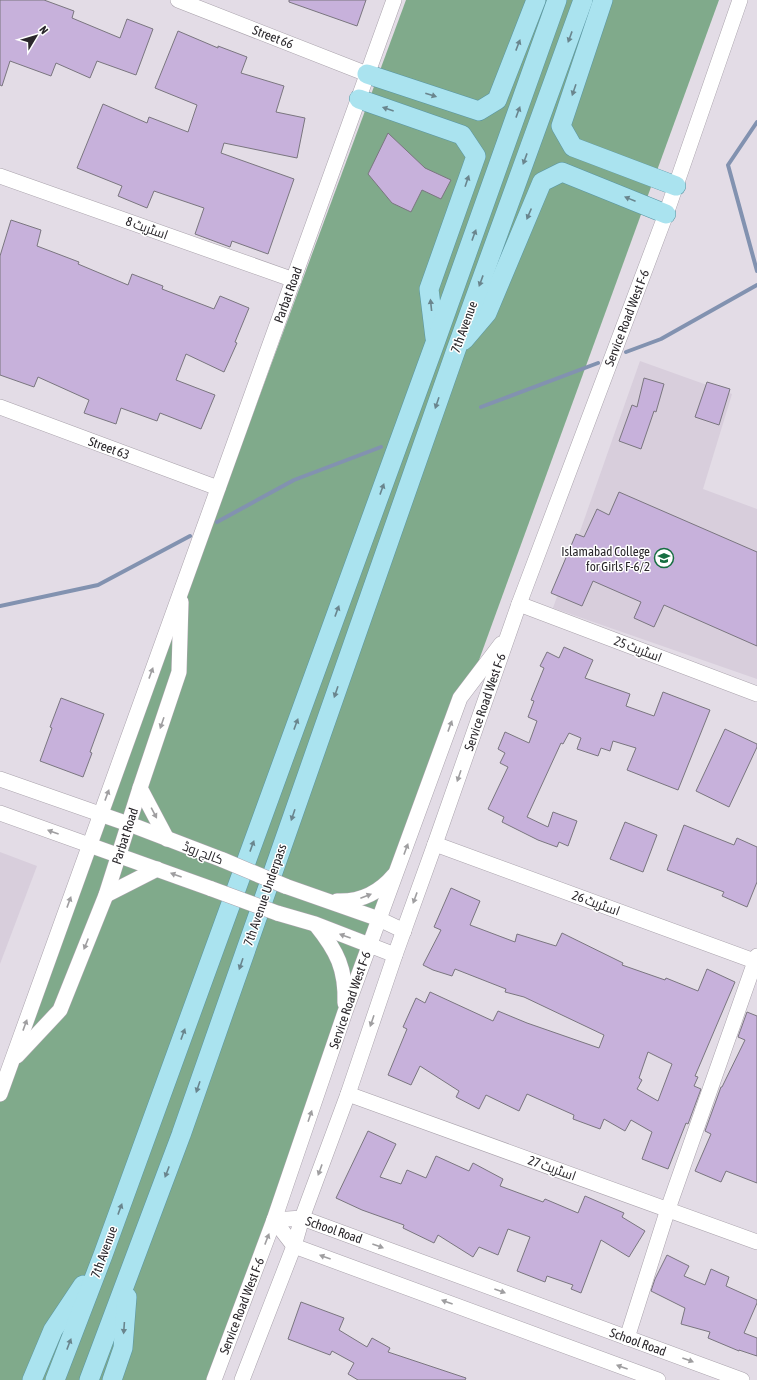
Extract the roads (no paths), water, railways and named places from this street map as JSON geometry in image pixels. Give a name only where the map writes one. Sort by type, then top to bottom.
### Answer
[{"type":"main road","points":[[368,74],[479,111],[497,100],[536,0]]},
{"type":"main road","name":"7th Avenue","points":[[55,1380],[103,1255],[436,343],[557,0]]},
{"type":"main road","name":"7th Avenue","points":[[349,656],[456,350],[583,0]]},
{"type":"main road","points":[[604,0],[561,126],[573,147],[676,186]]},
{"type":"main road","points":[[359,99],[462,135],[476,156],[429,289],[436,343]]},
{"type":"main road","points":[[456,350],[487,314],[542,182],[562,172],[666,214]]},
{"type":"main road","name":"7th Avenue Underpass","points":[[128,1275],[181,1135],[349,656]]},
{"type":"main road","points":[[32,1380],[53,1330],[103,1255]]},
{"type":"main road","points":[[89,1380],[128,1275]]},
{"type":"main road","points":[[112,1380],[123,1348],[128,1275]]},
{"type":"street","name":"Street 66","points":[[178,0],[368,74]]},
{"type":"street","name":"Parbat Road","points":[[0,1094],[394,0]]},
{"type":"street","name":"Service Road West F-6","points":[[242,1380],[294,1246],[302,1218],[348,1094],[394,954],[404,931],[519,604],[666,214],[740,0]]},
{"type":"street","name":"اسٹریٹ 8","points":[[0,176],[294,280]]},
{"type":"street","name":"Street 63","points":[[0,407],[218,488]]},
{"type":"street","name":"Parbat Road","points":[[12,1061],[60,1010],[106,895],[179,672],[181,589]]},
{"type":"street","name":"اسٹریٹ 25","points":[[519,604],[757,694]]},
{"type":"street","name":"Service Road West F-6","points":[[214,1380],[274,1220],[345,1012],[460,698],[509,633]]},
{"type":"street","name":"کالج روڈ","points":[[0,779],[128,824],[223,860],[285,886],[380,919],[404,931]]},
{"type":"street","points":[[140,788],[167,839]]},
{"type":"street","points":[[0,813],[277,913],[315,924],[394,954]]},
{"type":"street","name":"اسٹریٹ 26","points":[[435,844],[756,959]]},
{"type":"street","points":[[106,895],[157,869]]},
{"type":"street","points":[[328,900],[348,901],[368,897],[385,886],[398,870]]},
{"type":"street","points":[[315,924],[330,943],[340,965],[346,988],[345,1012]]},
{"type":"street","points":[[627,1338],[668,1209],[756,959]]},
{"type":"street","name":"اسٹریٹ 27","points":[[348,1094],[757,1242]]},
{"type":"street","name":"School Road","points":[[274,1220],[302,1218],[742,1380]]},
{"type":"street","name":"School Road","points":[[274,1220],[294,1246]]},
{"type":"street","points":[[294,1246],[658,1380]]},
{"type":"waterway","points":[[757,122],[728,165],[757,271]]},
{"type":"waterway","points":[[626,352],[661,339],[757,285]]},
{"type":"waterway","points":[[481,407],[598,363]]},
{"type":"waterway","points":[[217,522],[294,480],[381,447]]},
{"type":"waterway","points":[[0,606],[98,585],[190,536]]},
{"type":"place","name":"Islamabad College for Girls F-6/2","points":[[664,558]]}]
